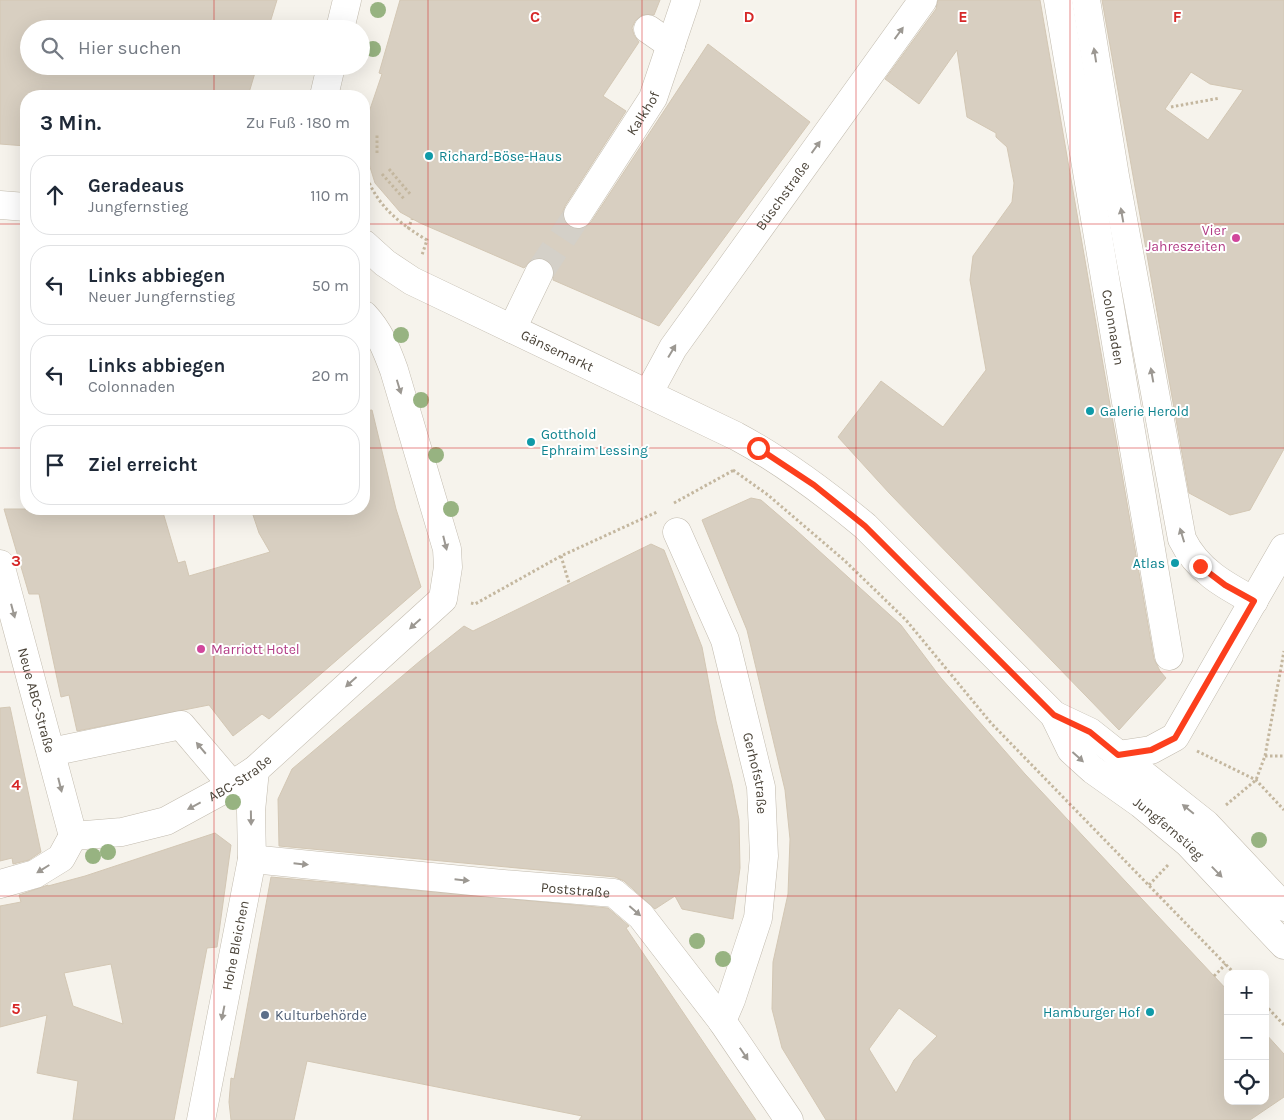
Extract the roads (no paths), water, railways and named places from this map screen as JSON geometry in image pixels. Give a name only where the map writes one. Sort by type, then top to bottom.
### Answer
[{"type":"street","points":[[342,20],[347,0]]},
{"type":"street","name":"Kalkhof","points":[[578,214],[660,103],[671,45],[686,0]]},
{"type":"street","name":"Büschstraße","points":[[648,394],[673,348],[923,0]]},
{"type":"street","name":"Colonnaden","points":[[1058,0],[1080,181],[1169,656]]},
{"type":"street","points":[[1086,0],[1115,176],[1182,539],[1200,566],[1225,585],[1254,601]]},
{"type":"street","points":[[648,29],[671,45]]},
{"type":"street","points":[[325,90],[329,75]]},
{"type":"street","points":[[1080,181],[1115,176]]},
{"type":"street","points":[[0,205],[20,207]]},
{"type":"street","name":"Gänsemarkt","points":[[370,250],[385,264],[412,281],[758,448]]},
{"type":"street","points":[[512,329],[539,273]]},
{"type":"street","name":"ABC-Straße","points":[[73,836],[122,832],[166,821],[232,785],[255,770],[443,599],[448,567],[447,549],[394,370],[383,341],[370,322]]},
{"type":"street","name":"Jungfernstieg","points":[[758,448],[814,485],[865,526],[1054,715],[1071,750],[1093,770],[1141,804],[1188,843],[1284,945]]},
{"type":"street","name":"Gerhofstraße","points":[[677,532],[725,640],[761,788],[764,856],[758,918],[731,1000],[722,1021]]},
{"type":"street","points":[[1118,755],[1151,750],[1175,738],[1284,548]]},
{"type":"street","name":"Neue ABC-Straße","points":[[0,564],[73,836]]},
{"type":"street","name":"Jungfernstieg","points":[[1054,715],[1090,732],[1206,824],[1284,907]]},
{"type":"street","points":[[51,752],[181,725],[232,785]]},
{"type":"street","name":"Hohe Bleichen","points":[[201,1120],[252,858],[251,811],[255,770]]},
{"type":"street","points":[[0,884],[35,874],[61,858],[73,836]]},
{"type":"street","name":"Poststraße","points":[[252,858],[482,882],[614,893],[641,916],[722,1021],[789,1120]]},
{"type":"tunnel","points":[[539,273],[578,214]]},
{"type":"place","name":"Richard-Böse-Haus","points":[[429,156]]},
{"type":"place","name":"Vier Jahreszeiten","points":[[1236,238]]},
{"type":"place","name":"Galerie Herold","points":[[1090,411]]},
{"type":"place","name":"Gotthold Ephraim Lessing","points":[[531,442]]},
{"type":"place","name":"Atlas","points":[[1175,563]]},
{"type":"place","name":"Marriott Hotel","points":[[201,649]]},
{"type":"place","name":"Hamburger Hof","points":[[1150,1012]]},
{"type":"place","name":"Kulturbehörde","points":[[265,1015]]}]
